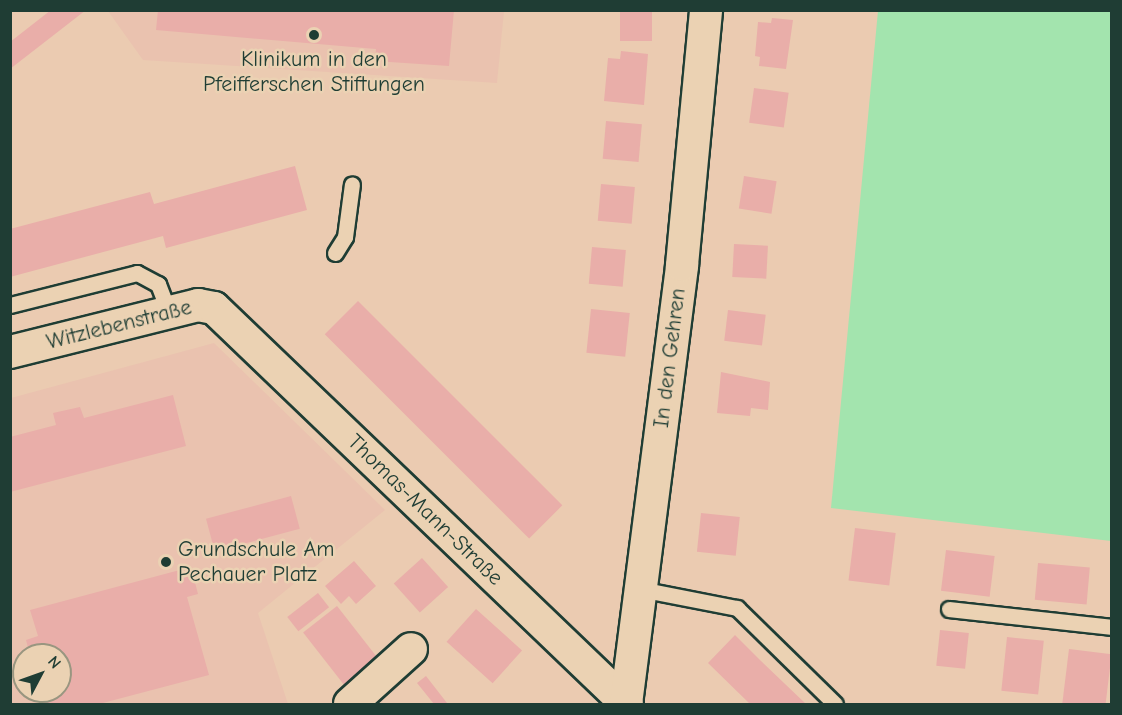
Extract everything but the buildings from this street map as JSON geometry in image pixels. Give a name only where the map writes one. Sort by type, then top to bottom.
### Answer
[{"type":"street","name":"In den Gehren","points":[[626,704],[681,265],[706,10]]},
{"type":"street","name":"Witzlebenstraße","points":[[10,352],[198,305],[225,315]]},
{"type":"street","name":"Thomas-Mann-Straße","points":[[225,315],[626,704]]},
{"type":"street","points":[[350,705],[411,649]]},
{"type":"lane","points":[[335,253],[345,237],[352,184]]},
{"type":"lane","points":[[10,305],[137,273],[158,284],[169,312]]},
{"type":"lane","points":[[640,589],[736,608],[835,705]]},
{"type":"lane","points":[[949,609],[1112,627]]},
{"type":"shaded area","name":"Klinikum in den Pfeifferschen Stiftungen","points":[[108,11],[504,11],[497,83],[143,60]]},
{"type":"shaded area","name":"Grundschule Am Pechauer Platz","points":[[214,343],[385,510],[258,613],[288,704],[11,704],[11,398]]},
{"type":"green space","points":[[878,11],[1111,11],[1111,541],[831,508]]},
{"type":"place","name":"Klinikum in den Pfeifferschen Stiftungen","points":[[314,35]]},
{"type":"place","name":"Grundschule Am Pechauer Platz","points":[[166,562]]}]
